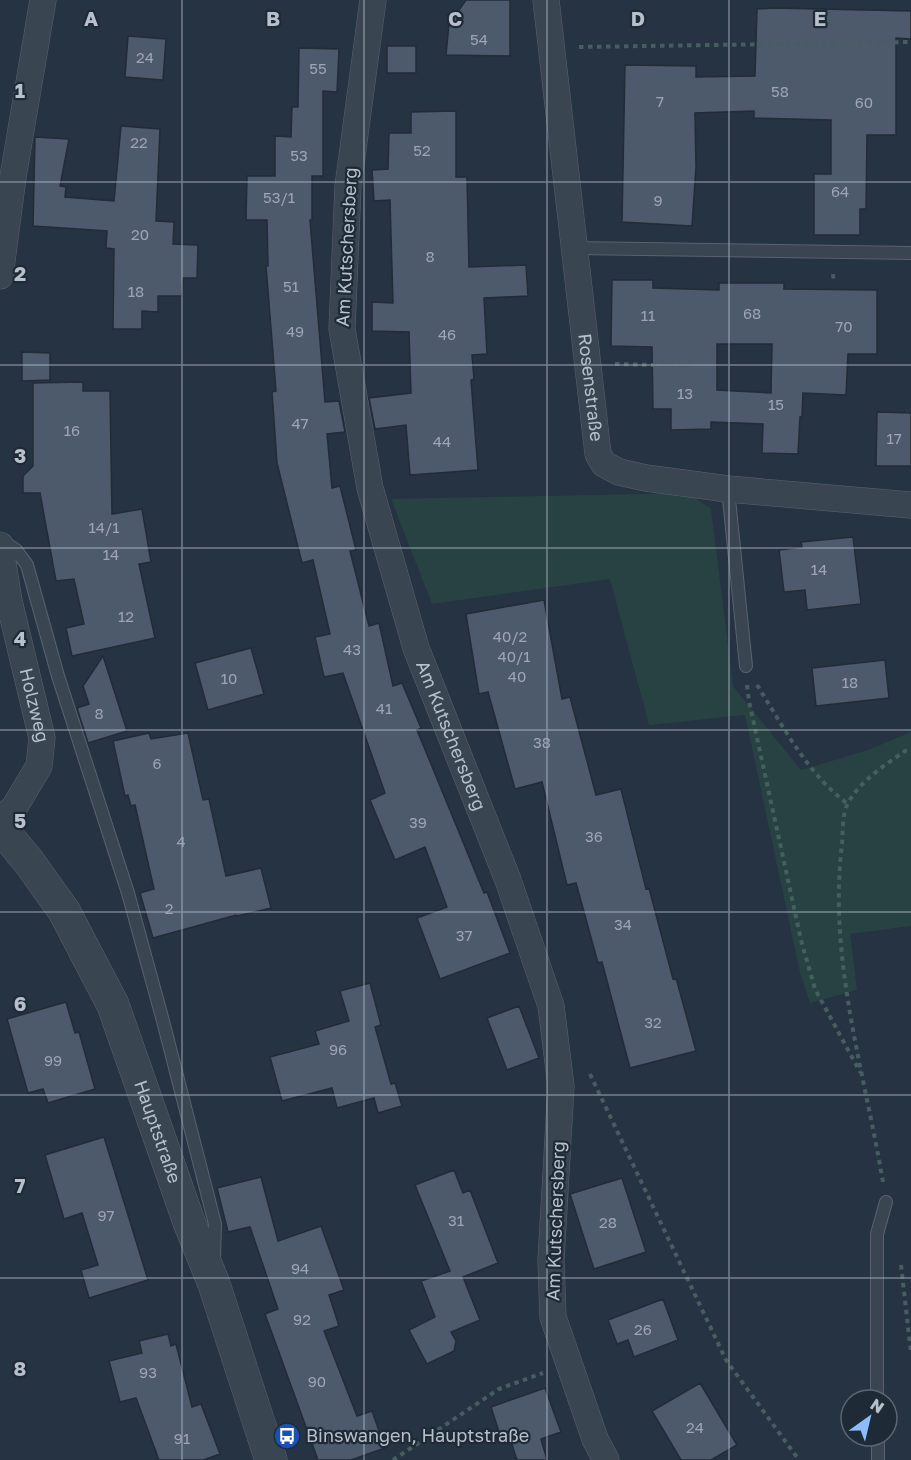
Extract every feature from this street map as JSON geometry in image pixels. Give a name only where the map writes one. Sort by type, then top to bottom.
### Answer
[{"type":"street","points":[[0,276],[13,177],[43,0]]},
{"type":"street","name":"Am Kutschersberg","points":[[373,0],[348,186],[342,329],[370,488],[416,648],[508,880],[551,1006],[561,1086],[551,1260],[553,1317],[595,1439],[606,1460]]},
{"type":"street","name":"Rosenstraße","points":[[546,0],[598,454],[604,464],[619,472],[646,478],[728,489],[911,505]]},
{"type":"street","name":"Holzweg","points":[[0,545],[9,601],[42,738],[39,766],[14,808],[0,819]]},
{"type":"street","name":"Hauptstraße","points":[[0,827],[64,911],[113,1005],[189,1222],[214,1284],[271,1460]]},
{"type":"lane","points":[[574,248],[911,253]]},
{"type":"lane","points":[[728,489],[746,666]]},
{"type":"lane","points":[[0,539],[16,550],[27,565],[58,676],[128,893],[214,1224],[214,1284]]},
{"type":"lane","points":[[878,1388],[877,1234],[886,1202]]},
{"type":"path","points":[[551,47],[911,42]]},
{"type":"path","points":[[587,365],[692,366]]},
{"type":"path","points":[[746,666],[796,745],[831,792],[848,804]]},
{"type":"path","points":[[746,666],[749,701],[801,940],[815,989],[862,1076]]},
{"type":"path","points":[[886,1202],[849,1010],[839,928],[839,864],[848,804],[872,774],[905,751],[911,750]]},
{"type":"path","points":[[586,1067],[726,1360],[799,1460]]},
{"type":"path","points":[[901,1258],[911,1353]]},
{"type":"path","points":[[393,1460],[499,1389],[569,1363]]},
{"type":"green space","points":[[688,493],[711,509],[733,686],[801,770],[868,750],[911,732],[911,926],[850,934],[857,990],[810,1003],[800,973],[745,715],[649,725],[610,579],[432,604],[391,499]]},
{"type":"building","points":[[466,0],[510,0],[510,56],[446,55],[449,24]]},
{"type":"building","points":[[757,9],[911,11],[911,39],[896,38],[896,135],[867,135],[866,209],[860,209],[860,235],[814,235],[814,174],[831,174],[831,120],[754,118],[754,111],[695,113],[696,167],[692,226],[622,222],[625,65],[696,66],[696,77],[755,76]]},
{"type":"building","points":[[128,36],[166,39],[163,80],[125,77]]},
{"type":"building","points":[[387,46],[416,46],[416,73],[387,73]]},
{"type":"building","points":[[299,48],[339,49],[337,92],[323,91],[323,176],[312,176],[312,220],[310,220],[325,402],[339,401],[345,432],[327,434],[332,488],[340,486],[356,550],[350,551],[369,626],[379,623],[393,686],[402,683],[421,728],[417,730],[484,893],[487,892],[510,953],[440,979],[417,918],[447,907],[425,847],[395,860],[370,800],[385,793],[343,673],[324,677],[315,637],[330,634],[313,560],[302,563],[277,463],[272,392],[276,391],[266,266],[268,266],[267,220],[246,220],[247,176],[275,176],[275,136],[291,137],[292,107],[298,107]]},
{"type":"building","points":[[456,111],[456,177],[467,177],[469,267],[526,265],[528,296],[484,298],[487,354],[472,355],[474,379],[471,380],[478,470],[410,475],[406,425],[375,429],[369,398],[411,393],[409,332],[372,331],[372,302],[393,303],[390,200],[374,201],[372,170],[388,169],[389,133],[411,133],[411,112]]},
{"type":"building","points":[[121,126],[160,129],[156,221],[174,222],[173,244],[198,245],[197,278],[183,278],[182,296],[158,296],[158,312],[142,311],[142,329],[113,329],[114,249],[106,248],[107,231],[33,226],[35,137],[69,139],[60,186],[66,187],[65,197],[114,201]]},
{"type":"building","points":[[612,280],[653,280],[653,288],[719,290],[719,283],[784,283],[784,289],[877,290],[877,354],[848,354],[846,395],[803,393],[798,454],[762,453],[763,424],[711,422],[711,429],[671,430],[671,409],[653,409],[652,347],[611,346]],"holes":[[[717,344],[772,344],[771,393],[717,390]]]},
{"type":"building","points":[[22,352],[50,353],[50,380],[22,381]]},
{"type":"building","points":[[83,382],[83,391],[110,391],[112,514],[142,509],[151,562],[139,564],[155,638],[72,656],[66,628],[84,624],[74,579],[56,581],[40,493],[23,493],[23,476],[33,466],[33,383]]},
{"type":"building","points":[[877,412],[911,413],[911,466],[876,466]]},
{"type":"building","points":[[853,537],[861,604],[807,610],[805,590],[784,592],[779,550],[802,547],[801,542]]},
{"type":"building","points":[[544,600],[562,699],[570,697],[596,795],[621,789],[646,889],[649,888],[673,979],[676,978],[696,1051],[630,1068],[602,962],[598,963],[576,883],[567,885],[542,782],[515,789],[488,692],[479,694],[466,614]]},
{"type":"building","points":[[251,648],[264,694],[208,710],[195,663]]},
{"type":"building","points":[[103,656],[127,731],[88,743],[77,708],[89,704],[83,686]]},
{"type":"building","points":[[885,660],[889,698],[816,706],[812,668]]},
{"type":"building","points":[[149,733],[151,739],[188,733],[203,800],[209,799],[226,876],[261,868],[271,908],[236,915],[153,938],[140,893],[154,889],[135,805],[131,806],[128,795],[125,796],[113,741]]},
{"type":"building","points":[[370,983],[381,1025],[375,1027],[391,1084],[395,1083],[402,1106],[378,1113],[374,1098],[337,1108],[332,1088],[282,1101],[270,1057],[319,1044],[315,1031],[349,1021],[340,991]]},
{"type":"building","points":[[66,1002],[75,1033],[79,1032],[95,1089],[48,1103],[43,1089],[28,1093],[7,1019]]},
{"type":"building","points":[[519,1006],[539,1058],[507,1070],[487,1018]]},
{"type":"building","points":[[104,1137],[148,1280],[89,1298],[81,1270],[98,1265],[82,1213],[64,1219],[45,1155]]},
{"type":"building","points":[[454,1170],[463,1193],[470,1190],[498,1263],[463,1277],[480,1320],[451,1332],[456,1341],[454,1351],[427,1364],[409,1330],[435,1317],[421,1281],[450,1271],[415,1185]]},
{"type":"building","points":[[261,1177],[278,1241],[321,1226],[344,1290],[329,1295],[339,1326],[324,1331],[357,1416],[372,1411],[385,1448],[351,1460],[318,1460],[265,1314],[278,1309],[250,1227],[228,1232],[217,1188]]},
{"type":"building","points":[[622,1178],[646,1252],[594,1269],[570,1194]]},
{"type":"building","points":[[663,1299],[678,1340],[634,1357],[628,1340],[617,1344],[608,1320]]},
{"type":"building","points":[[168,1334],[171,1346],[176,1344],[192,1407],[201,1404],[220,1454],[203,1460],[159,1460],[136,1398],[120,1402],[109,1361],[142,1353],[139,1341]]},
{"type":"building","points":[[700,1383],[737,1445],[711,1460],[681,1460],[652,1411]]},
{"type":"building","points":[[545,1388],[561,1432],[541,1439],[547,1460],[517,1460],[508,1432],[500,1435],[491,1407]]},
{"type":"place","name":"Binswangen, Hauptstraße","points":[[287,1436]]}]
